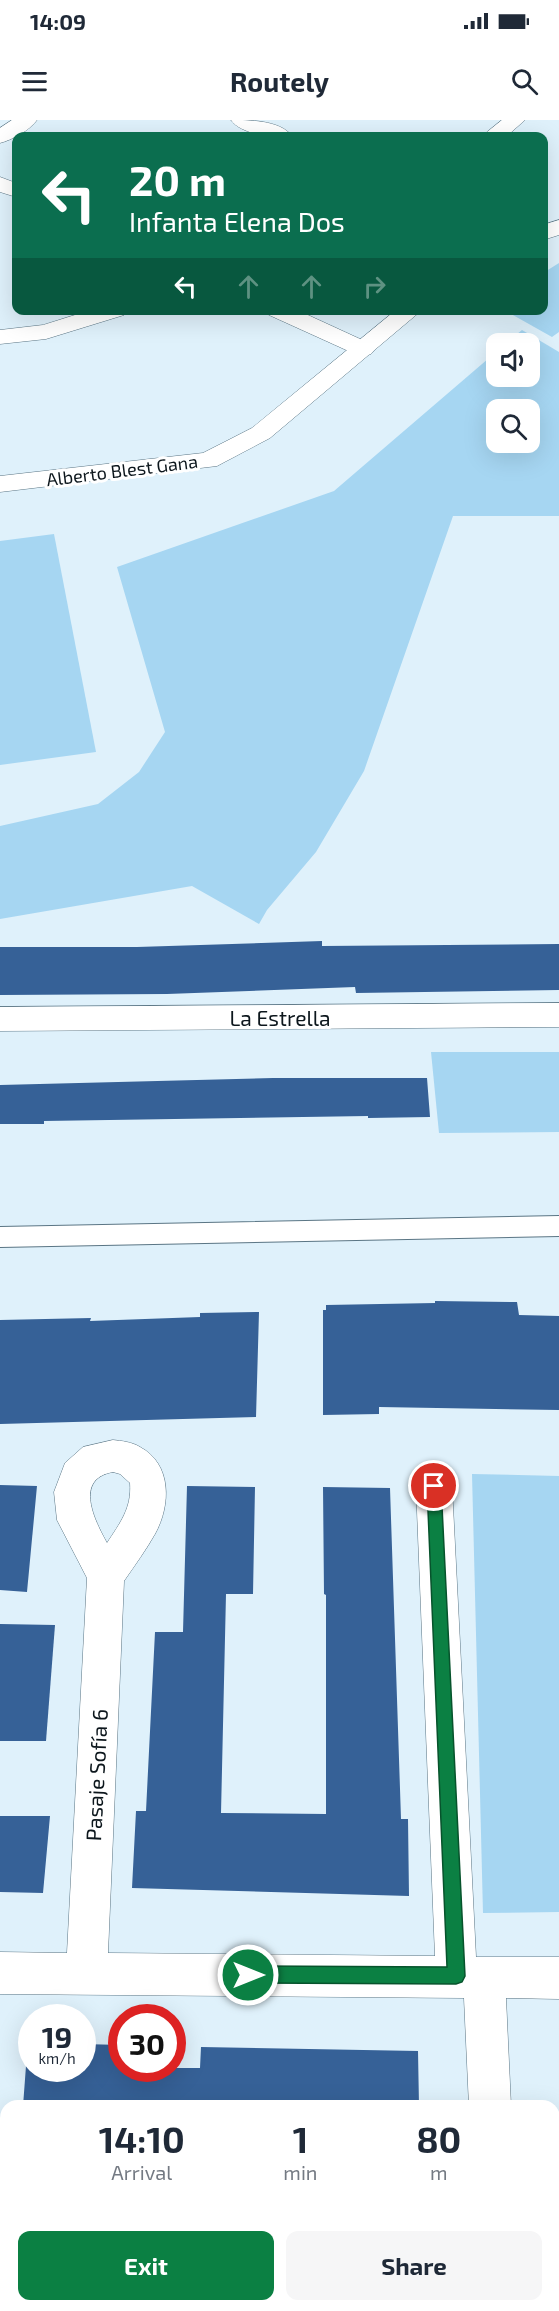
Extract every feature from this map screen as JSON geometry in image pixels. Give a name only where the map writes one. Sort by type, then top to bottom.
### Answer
[{"type":"street","points":[[0,137],[27,120]]},
{"type":"street","points":[[241,120],[266,124]]},
{"type":"street","points":[[499,132],[515,120]]},
{"type":"street","points":[[0,337],[46,332],[100,315]]},
{"type":"street","points":[[288,315],[363,349]]},
{"type":"street","name":"Alberto Blest Gana","points":[[0,484],[208,460],[261,433],[405,315]]},
{"type":"street","name":"La Estrella","points":[[0,1019],[559,1015]]},
{"type":"street","points":[[434,1486],[470,1976],[489,2100]]},
{"type":"street","name":"Pasaje Sofía 6","points":[[86,1974],[106,1576]]},
{"type":"street","points":[[0,1972],[559,1978]]},
{"type":"lane","points":[[0,1237],[559,1226]]},
{"type":"shaded area","points":[[559,263],[559,332],[552,337],[513,315],[548,315],[548,270]]},
{"type":"shaded area","points":[[540,341],[559,352],[559,516],[453,516],[364,771],[316,852],[267,910],[259,924],[192,886],[0,919],[0,826],[98,804],[139,772],[165,732],[117,567],[334,491],[486,361],[486,387],[540,387]]},
{"type":"shaded area","points":[[54,534],[96,752],[0,765],[0,541]]},
{"type":"shaded area","points":[[431,1052],[559,1052],[559,1132],[439,1133]]},
{"type":"shaded area","points":[[472,1474],[559,1476],[559,1912],[483,1913]]},
{"type":"building","points":[[322,941],[322,946],[559,944],[559,990],[356,993],[355,987],[167,994],[0,995],[0,947],[137,947]]},
{"type":"building","points":[[273,1078],[427,1078],[430,1117],[44,1121],[44,1124],[0,1124],[0,1085]]},
{"type":"building","points":[[435,1301],[517,1302],[519,1315],[559,1316],[559,1410],[379,1407],[379,1414],[323,1415],[323,1310],[326,1310],[326,1305],[435,1303]]},
{"type":"building","points":[[259,1312],[256,1417],[0,1424],[0,1320],[91,1318],[90,1321],[200,1317],[200,1313]]},
{"type":"building","points":[[0,1485],[37,1486],[27,1592],[0,1590]]},
{"type":"building","points":[[187,1486],[255,1487],[253,1594],[226,1594],[221,1813],[326,1814],[326,1595],[324,1594],[323,1487],[390,1488],[401,1819],[408,1819],[409,1896],[132,1888],[136,1811],[146,1811],[155,1632],[183,1632]]},
{"type":"building","points":[[0,1624],[55,1625],[46,1741],[0,1741]]},
{"type":"building","points":[[0,1816],[50,1816],[43,1893],[0,1892]]},
{"type":"building","points":[[96,2044],[108,2045],[108,2082],[186,2082],[186,2068],[200,2068],[201,2047],[418,2051],[419,2100],[23,2100],[25,2082],[96,2082]]},
{"type":"route","points":[[248,1975],[456,1976],[434,1486]]}]
